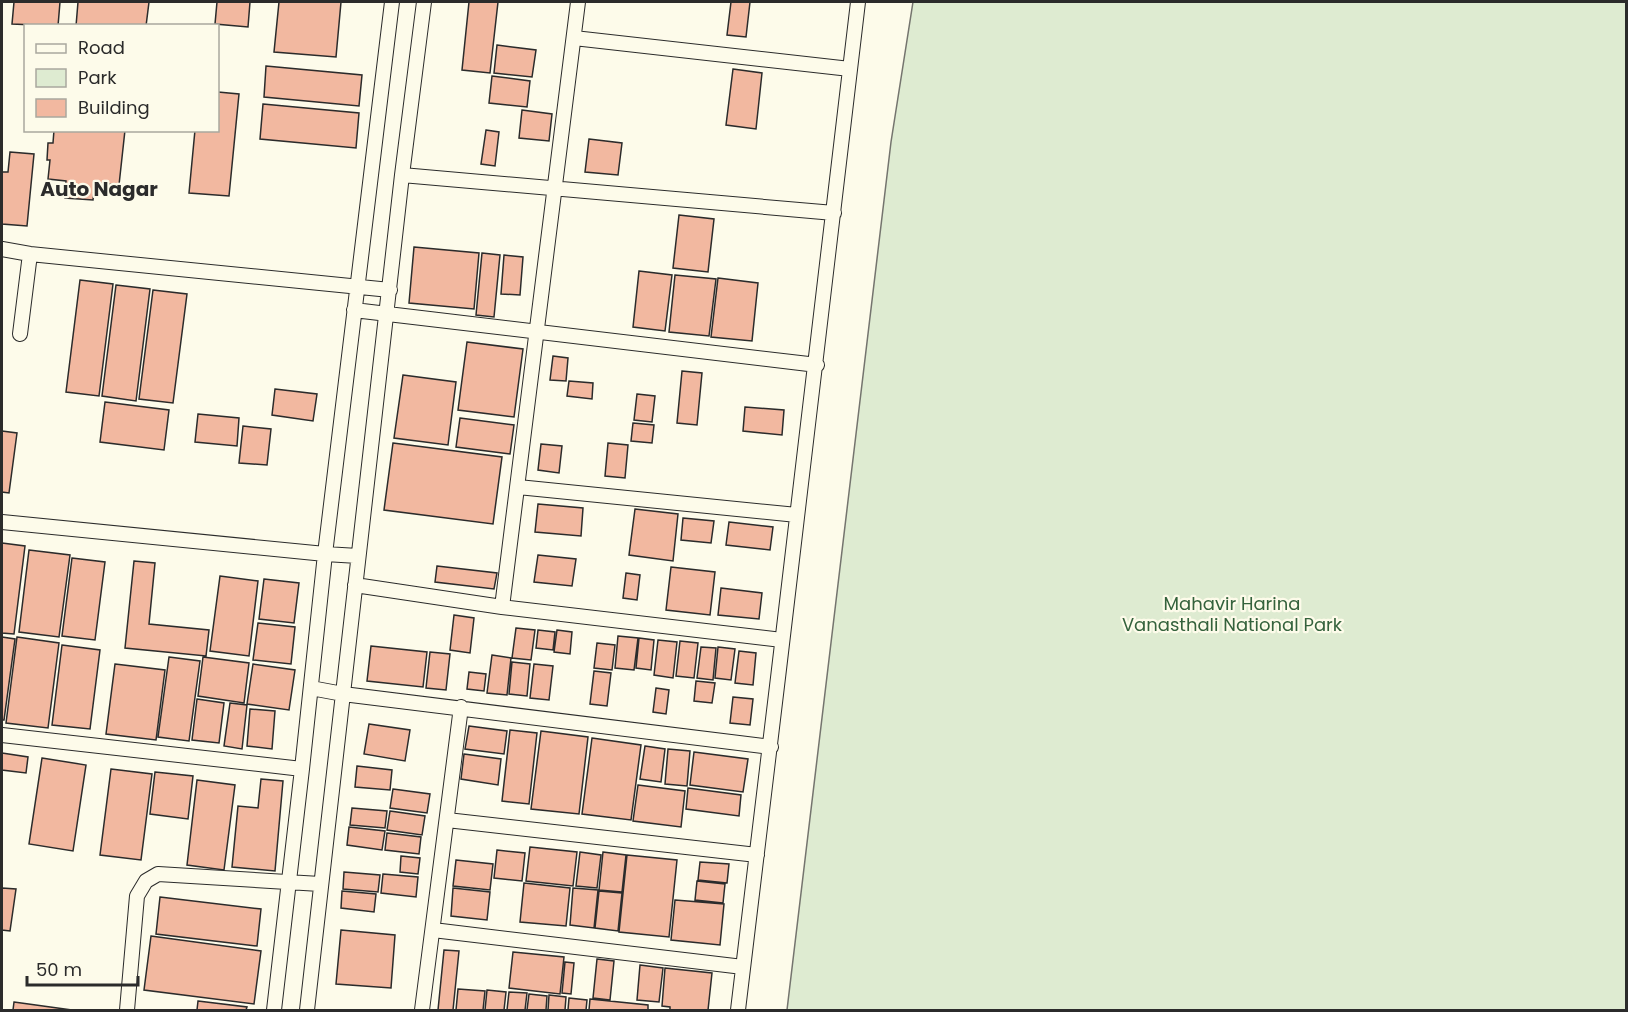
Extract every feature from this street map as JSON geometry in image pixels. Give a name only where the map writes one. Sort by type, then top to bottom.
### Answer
[{"type":"street","points":[[274,1011],[325,554],[392,2]]},
{"type":"street","points":[[307,1011],[402,175],[424,2]]},
{"type":"street","points":[[502,607],[578,2]]},
{"type":"street","points":[[738,1011],[817,365],[858,2]]},
{"type":"street","points":[[574,38],[850,69]]},
{"type":"street","points":[[402,175],[834,213]]},
{"type":"street","points":[[2,249],[30,254],[390,290]]},
{"type":"street","points":[[20,334],[30,254]]},
{"type":"street","points":[[354,310],[817,365]]},
{"type":"street","points":[[518,487],[797,515]]},
{"type":"street","points":[[2,522],[358,556]]},
{"type":"street","points":[[355,585],[502,607],[782,640]]},
{"type":"street","points":[[311,688],[343,694],[771,747]]},
{"type":"street","points":[[422,1011],[461,707]]},
{"type":"street","points":[[2,735],[302,769]]},
{"type":"street","points":[[447,820],[757,855]]},
{"type":"street","points":[[127,1011],[137,896],[146,881],[158,874],[320,884]]},
{"type":"street","points":[[432,930],[743,967]]},
{"type":"green space","name":"Mahavir Harina Vanasthali National Park","points":[[913,2],[1626,2],[1626,1010],[787,1010],[891,142]]},
{"type":"building","points":[[14,2],[60,2],[58,24],[12,24]]},
{"type":"building","points":[[78,2],[149,2],[146,24],[76,24]]},
{"type":"building","points":[[217,2],[250,2],[248,27],[215,24]]},
{"type":"building","points":[[279,2],[341,2],[336,57],[274,52]]},
{"type":"building","points":[[469,2],[498,2],[490,73],[462,70]]},
{"type":"building","points":[[731,2],[750,2],[746,37],[727,35]]},
{"type":"building","points":[[497,45],[536,50],[532,77],[494,73]]},
{"type":"building","points":[[266,66],[362,75],[359,106],[264,97]]},
{"type":"building","points":[[733,69],[762,73],[756,129],[726,125]]},
{"type":"building","points":[[492,76],[530,81],[527,107],[489,103]]},
{"type":"building","points":[[219,92],[239,94],[229,196],[189,193],[195,132],[219,132]]},
{"type":"building","points":[[263,104],[359,113],[356,148],[260,139]]},
{"type":"building","points":[[522,110],[552,114],[549,141],[519,138]]},
{"type":"building","points":[[486,130],[499,132],[495,166],[481,164]]},
{"type":"building","points":[[54,132],[125,132],[119,185],[95,183],[93,200],[65,198],[66,181],[48,179],[50,160],[47,160],[48,143],[53,143]]},
{"type":"building","points":[[589,139],[622,143],[618,175],[585,172]]},
{"type":"building","points":[[10,152],[34,154],[27,226],[2,224],[2,172],[8,172]]},
{"type":"building","points":[[679,215],[714,219],[708,272],[673,268]]},
{"type":"building","points":[[414,247],[479,253],[474,309],[409,303]]},
{"type":"building","points":[[482,253],[500,255],[494,317],[476,315]]},
{"type":"building","points":[[504,255],[523,257],[520,295],[501,294]]},
{"type":"building","points":[[639,271],[672,275],[665,331],[633,327]]},
{"type":"building","points":[[675,275],[716,279],[709,336],[669,332]]},
{"type":"building","points":[[718,278],[758,283],[752,341],[711,337]]},
{"type":"building","points":[[80,280],[113,284],[99,396],[66,392]]},
{"type":"building","points":[[116,285],[150,289],[136,401],[102,396]]},
{"type":"building","points":[[153,290],[187,294],[173,403],[139,399]]},
{"type":"building","points":[[467,342],[523,349],[514,417],[458,410]]},
{"type":"building","points":[[553,356],[568,358],[566,381],[550,380]]},
{"type":"building","points":[[682,371],[702,373],[697,425],[677,423]]},
{"type":"building","points":[[403,375],[456,382],[448,445],[394,438]]},
{"type":"building","points":[[569,381],[593,383],[592,399],[567,396]]},
{"type":"building","points":[[275,389],[317,394],[313,421],[272,415]]},
{"type":"building","points":[[637,394],[655,396],[652,422],[634,420]]},
{"type":"building","points":[[105,402],[169,410],[164,450],[100,442]]},
{"type":"building","points":[[745,407],[784,410],[782,435],[743,431]]},
{"type":"building","points":[[198,414],[239,418],[237,446],[195,442]]},
{"type":"building","points":[[460,418],[514,425],[510,454],[456,447]]},
{"type":"building","points":[[633,423],[654,425],[652,443],[631,441]]},
{"type":"building","points":[[243,426],[271,429],[267,465],[239,463]]},
{"type":"building","points":[[2,431],[17,433],[9,493],[2,492]]},
{"type":"building","points":[[393,443],[502,457],[493,524],[384,510]]},
{"type":"building","points":[[608,443],[628,445],[625,478],[605,476]]},
{"type":"building","points":[[541,444],[562,446],[559,473],[538,470]]},
{"type":"building","points":[[538,504],[583,508],[581,536],[535,532]]},
{"type":"building","points":[[635,509],[678,514],[673,561],[629,555]]},
{"type":"building","points":[[683,518],[714,521],[711,543],[681,540]]},
{"type":"building","points":[[729,522],[773,527],[770,550],[726,545]]},
{"type":"building","points":[[2,543],[25,546],[14,634],[2,633]]},
{"type":"building","points":[[29,550],[70,555],[59,637],[19,632]]},
{"type":"building","points":[[538,555],[576,559],[572,586],[534,582]]},
{"type":"building","points":[[72,558],[105,562],[95,640],[62,636]]},
{"type":"building","points":[[134,561],[155,563],[149,624],[209,630],[206,656],[125,648]]},
{"type":"building","points":[[437,566],[497,573],[494,589],[435,582]]},
{"type":"building","points":[[671,567],[715,572],[710,615],[666,610]]},
{"type":"building","points":[[626,573],[640,575],[637,600],[623,598]]},
{"type":"building","points":[[220,576],[258,581],[249,656],[210,651]]},
{"type":"building","points":[[264,579],[299,583],[294,623],[259,619]]},
{"type":"building","points":[[721,588],[762,593],[759,619],[718,615]]},
{"type":"building","points":[[454,615],[474,618],[470,653],[450,650]]},
{"type":"building","points":[[258,623],[295,627],[291,664],[253,660]]},
{"type":"building","points":[[516,628],[535,630],[531,660],[512,658]]},
{"type":"building","points":[[538,630],[555,632],[553,650],[536,648]]},
{"type":"building","points":[[557,630],[572,632],[570,654],[554,652]]},
{"type":"building","points":[[618,636],[638,638],[634,670],[615,668]]},
{"type":"building","points":[[2,637],[15,639],[4,720],[2,720]]},
{"type":"building","points":[[17,637],[59,643],[48,728],[6,723]]},
{"type":"building","points":[[639,638],[654,640],[651,670],[636,668]]},
{"type":"building","points":[[658,640],[677,642],[673,678],[654,675]]},
{"type":"building","points":[[680,641],[698,643],[694,678],[676,676]]},
{"type":"building","points":[[597,643],[615,645],[612,670],[594,668]]},
{"type":"building","points":[[62,645],[100,650],[90,729],[52,725]]},
{"type":"building","points":[[371,646],[427,652],[423,687],[367,681]]},
{"type":"building","points":[[701,647],[716,648],[713,680],[697,678]]},
{"type":"building","points":[[718,647],[735,649],[731,680],[715,678]]},
{"type":"building","points":[[739,651],[756,653],[753,685],[735,683]]},
{"type":"building","points":[[430,652],[450,654],[446,690],[426,688]]},
{"type":"building","points":[[492,655],[511,658],[507,695],[487,693]]},
{"type":"building","points":[[169,657],[200,661],[189,741],[158,737]]},
{"type":"building","points":[[203,657],[249,663],[244,703],[198,696]]},
{"type":"building","points":[[512,662],[530,664],[527,696],[509,694]]},
{"type":"building","points":[[115,664],[165,670],[156,740],[106,734]]},
{"type":"building","points":[[253,664],[295,670],[289,710],[247,704]]},
{"type":"building","points":[[534,664],[553,666],[549,700],[530,698]]},
{"type":"building","points":[[594,671],[611,673],[607,706],[590,704]]},
{"type":"building","points":[[469,672],[486,674],[484,691],[467,689]]},
{"type":"building","points":[[696,681],[715,683],[712,703],[694,701]]},
{"type":"building","points":[[656,688],[669,690],[666,714],[653,712]]},
{"type":"building","points":[[733,697],[753,699],[750,725],[730,723]]},
{"type":"building","points":[[197,699],[224,703],[219,743],[192,740]]},
{"type":"building","points":[[230,703],[247,705],[242,749],[224,746]]},
{"type":"building","points":[[250,709],[275,711],[272,749],[247,746]]},
{"type":"building","points":[[369,724],[410,730],[405,761],[364,754]]},
{"type":"building","points":[[469,726],[507,731],[504,754],[465,749]]},
{"type":"building","points":[[510,730],[537,733],[529,804],[502,801]]},
{"type":"building","points":[[541,731],[588,737],[579,814],[531,809]]},
{"type":"building","points":[[592,738],[641,745],[631,820],[582,814]]},
{"type":"building","points":[[645,746],[665,749],[661,782],[640,779]]},
{"type":"building","points":[[668,749],[690,751],[687,786],[665,784]]},
{"type":"building","points":[[694,752],[748,759],[743,792],[690,785]]},
{"type":"building","points":[[2,753],[28,757],[26,773],[2,770]]},
{"type":"building","points":[[464,754],[501,759],[498,785],[461,779]]},
{"type":"building","points":[[42,758],[86,765],[73,851],[29,844]]},
{"type":"building","points":[[357,766],[392,770],[390,790],[355,787]]},
{"type":"building","points":[[111,769],[152,774],[141,860],[100,855]]},
{"type":"building","points":[[155,772],[193,776],[188,819],[150,814]]},
{"type":"building","points":[[261,779],[283,781],[275,871],[232,867],[238,806],[258,808]]},
{"type":"building","points":[[197,780],[235,785],[224,870],[187,865]]},
{"type":"building","points":[[638,785],[685,791],[681,827],[633,821]]},
{"type":"building","points":[[688,788],[741,795],[739,816],[686,809]]},
{"type":"building","points":[[393,789],[430,794],[427,813],[390,808]]},
{"type":"building","points":[[352,808],[387,811],[385,828],[350,825]]},
{"type":"building","points":[[390,811],[425,816],[422,835],[387,830]]},
{"type":"building","points":[[349,827],[385,831],[382,850],[347,845]]},
{"type":"building","points":[[387,833],[421,837],[419,854],[385,850]]},
{"type":"building","points":[[530,847],[577,852],[573,886],[526,881]]},
{"type":"building","points":[[497,850],[525,853],[522,881],[494,878]]},
{"type":"building","points":[[580,852],[601,855],[597,888],[576,886]]},
{"type":"building","points":[[603,852],[626,855],[622,892],[599,890]]},
{"type":"building","points":[[627,855],[677,860],[669,937],[619,932]]},
{"type":"building","points":[[401,856],[420,858],[418,874],[400,872]]},
{"type":"building","points":[[456,860],[493,864],[490,890],[453,886]]},
{"type":"building","points":[[700,862],[729,864],[727,883],[698,880]]},
{"type":"building","points":[[344,872],[380,875],[378,892],[343,889]]},
{"type":"building","points":[[383,874],[418,877],[416,897],[381,893]]},
{"type":"building","points":[[697,881],[725,884],[723,903],[695,900]]},
{"type":"building","points":[[524,883],[570,888],[566,926],[520,922]]},
{"type":"building","points":[[2,888],[16,889],[10,931],[2,930]]},
{"type":"building","points":[[453,888],[490,892],[487,920],[451,916]]},
{"type":"building","points":[[573,888],[598,890],[594,928],[570,925]]},
{"type":"building","points":[[342,891],[376,894],[374,912],[341,908]]},
{"type":"building","points":[[599,891],[622,893],[618,931],[595,928]]},
{"type":"building","points":[[160,897],[261,909],[257,946],[156,934]]},
{"type":"building","points":[[675,900],[724,904],[720,945],[671,940]]},
{"type":"building","points":[[341,930],[395,935],[391,988],[336,984]]},
{"type":"building","points":[[151,936],[261,951],[254,1004],[144,990]]},
{"type":"building","points":[[444,950],[459,951],[453,1010],[438,1010]]},
{"type":"building","points":[[513,952],[564,957],[560,994],[509,988]]},
{"type":"building","points":[[597,959],[614,961],[610,1000],[593,998]]},
{"type":"building","points":[[565,962],[574,963],[571,994],[562,993]]},
{"type":"building","points":[[640,965],[663,968],[659,1002],[637,1000]]},
{"type":"building","points":[[665,968],[712,973],[708,1010],[670,1010],[670,1007],[662,1006]]},
{"type":"building","points":[[458,989],[485,991],[483,1010],[456,1010]]},
{"type":"building","points":[[487,990],[506,992],[504,1010],[485,1010]]},
{"type":"building","points":[[509,992],[527,993],[525,1010],[507,1010]]},
{"type":"building","points":[[529,994],[547,996],[546,1010],[527,1010]]},
{"type":"building","points":[[549,995],[566,997],[565,1010],[548,1010]]},
{"type":"building","points":[[569,998],[587,1000],[586,1010],[568,1010]]},
{"type":"building","points":[[590,999],[648,1005],[648,1010],[589,1010]]},
{"type":"building","points":[[198,1001],[247,1007],[246,1010],[197,1010]]},
{"type":"building","points":[[14,1002],[72,1010],[13,1010]]},
{"type":"district","name":"Auto Nagar","points":[[99,189]]}]
